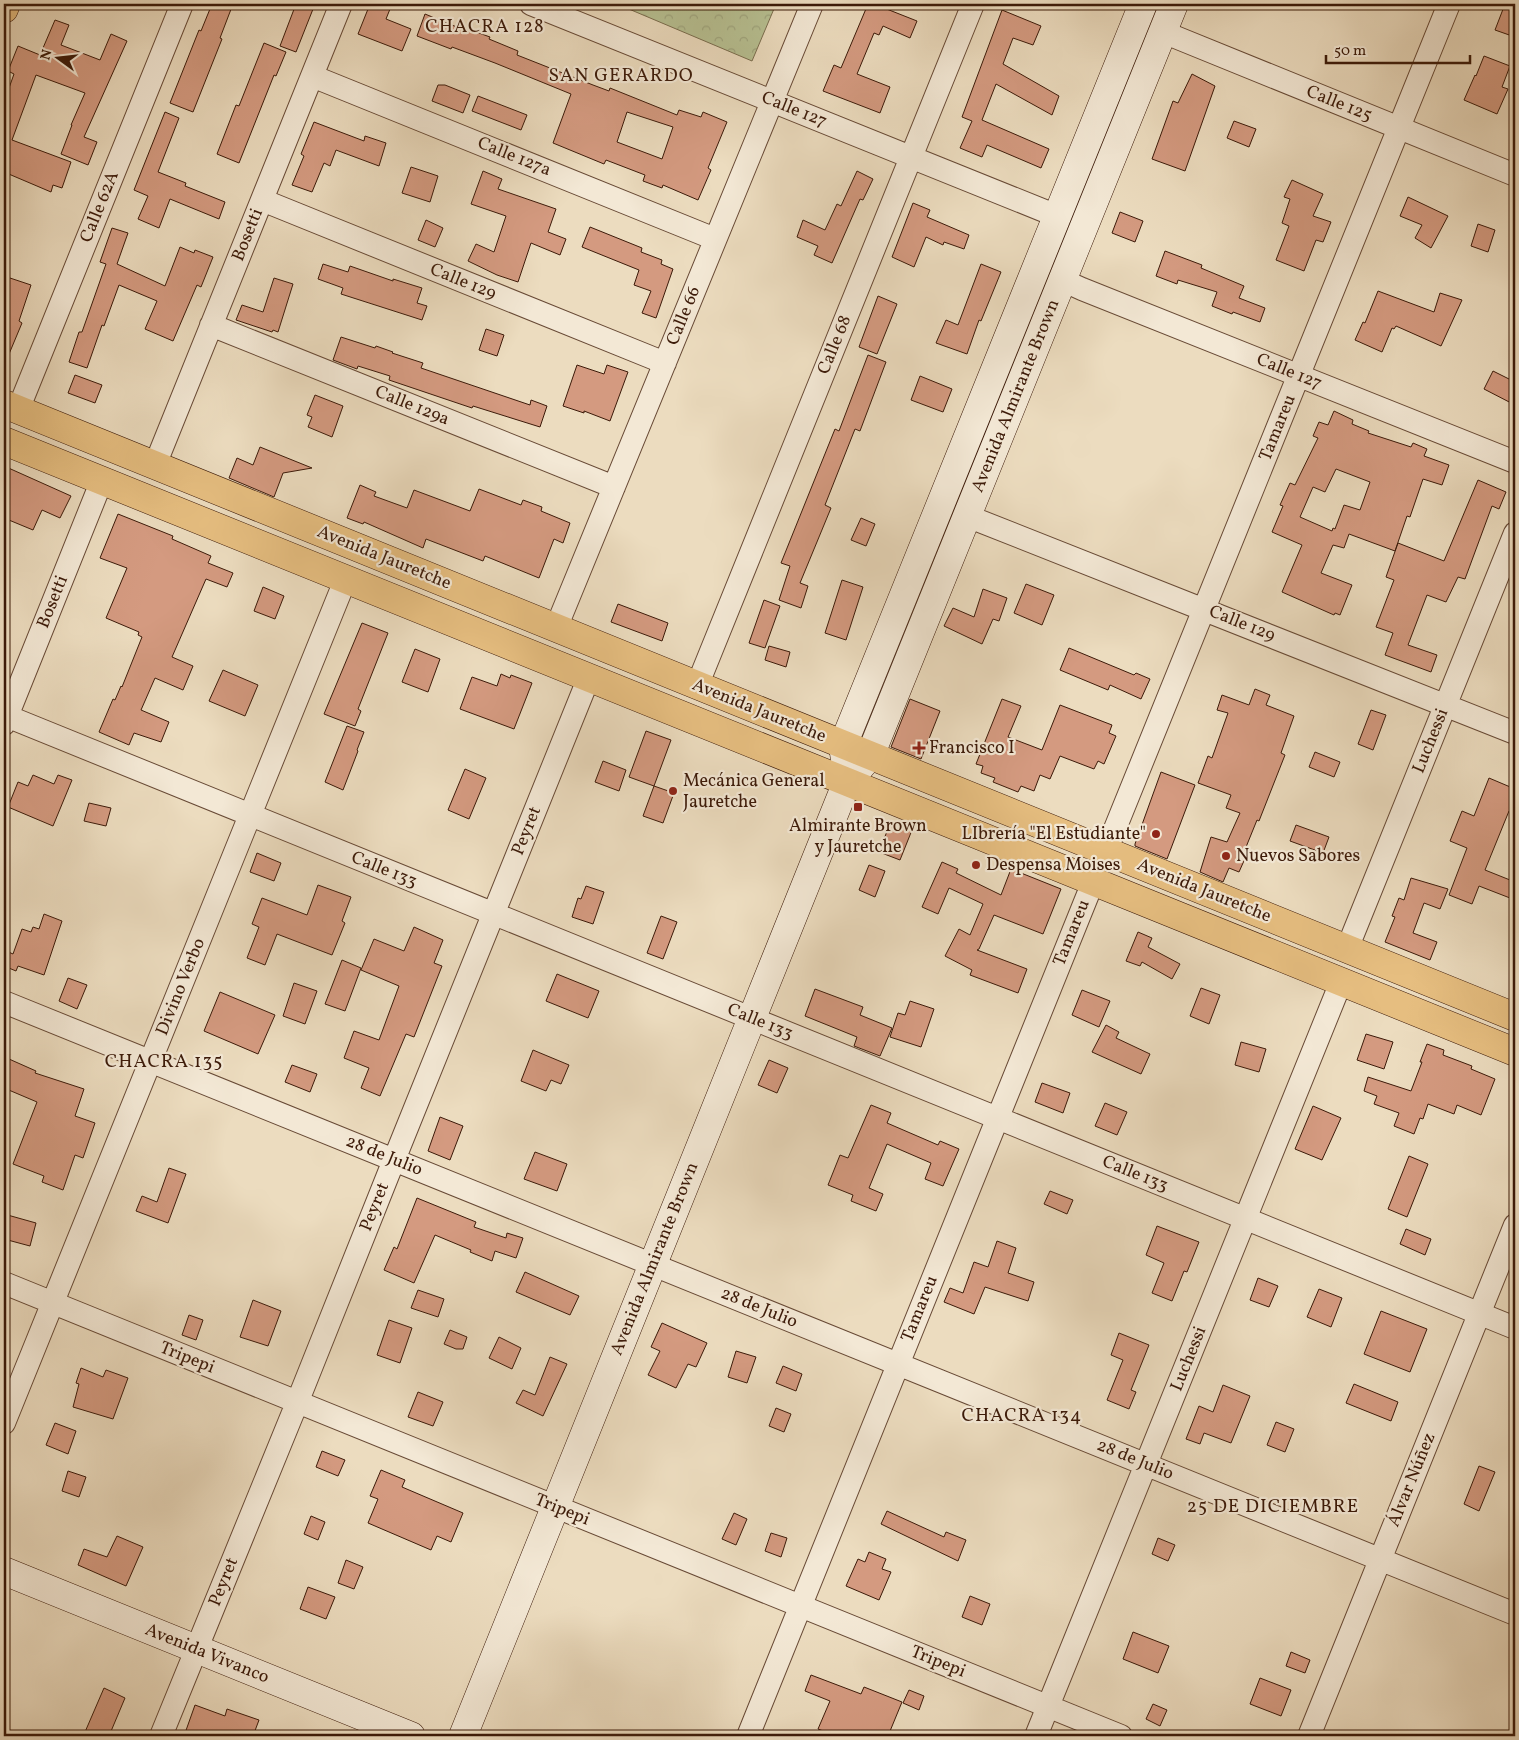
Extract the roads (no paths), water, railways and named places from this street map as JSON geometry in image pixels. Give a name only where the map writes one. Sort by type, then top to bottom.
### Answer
[{"type":"main road","points":[[4,9],[6,4]]},
{"type":"main road","name":"Avenida Almirante Brown","points":[[848,782],[843,744],[1143,4]]},
{"type":"main road","name":"Avenida Almirante Brown","points":[[463,1736],[848,782],[870,756],[1174,4]]},
{"type":"main road","name":"Avenida Jauretche","points":[[11,407],[1515,1017]]},
{"type":"main road","name":"Avenida Jauretche","points":[[4,441],[1515,1052]]},
{"type":"main road","name":"Avenida Vivanco","points":[[4,1571],[411,1736]]},
{"type":"street","name":"Calle 62A","points":[[11,407],[182,4]]},
{"type":"street","name":"Bosetti","points":[[155,466],[341,4]]},
{"type":"street","name":"Calle 127","points":[[531,4],[1057,216]]},
{"type":"street","name":"Calle 66","points":[[556,628],[812,4]]},
{"type":"street","name":"Calle 68","points":[[698,686],[973,4]]},
{"type":"street","name":"Tamareu","points":[[1106,851],[1449,4]]},
{"type":"street","name":"Calle 125","points":[[1163,32],[1515,175]]},
{"type":"street","name":"Calle 127a","points":[[312,76],[715,239]]},
{"type":"street","name":"Calle 129","points":[[262,200],[665,363]]},
{"type":"street","name":"Calle 127","points":[[1062,280],[1515,462]]},
{"type":"street","name":"Calle 129a","points":[[211,325],[614,487]]},
{"type":"street","name":"Bosetti","points":[[5,719],[102,480]]},
{"type":"street","name":"Calle 129","points":[[967,516],[1515,733]]},
{"type":"street","name":"Luchessi","points":[[1347,949],[1515,533]]},
{"type":"street","name":"Divino Verbo","points":[[4,1423],[346,578]]},
{"type":"street","name":"Peyret","points":[[161,1736],[298,1403],[589,677]]},
{"type":"street","name":"Calle 133","points":[[5,719],[250,815],[1515,1328]]},
{"type":"street","name":"Tamareu","points":[[748,1736],[1093,882]]},
{"type":"street","name":"Luchessi","points":[[1036,1736],[1341,982]]},
{"type":"street","name":"28 de Julio","points":[[4,1002],[1515,1614]]},
{"type":"street","name":"Álvar Núñez","points":[[1309,1736],[1515,1225]]},
{"type":"street","name":"Tripepi","points":[[4,1283],[1121,1736]]},
{"type":"place","name":"Francisco I","points":[[919,748]]},
{"type":"place","name":"Mecánica General Jauretche","points":[[673,791]]},
{"type":"place","name":"Almirante Brown y Jauretche","points":[[858,807]]},
{"type":"place","name":"LIbrería \"El Estudiante\"","points":[[1156,834]]},
{"type":"place","name":"Nuevos Sabores","points":[[1226,856]]},
{"type":"place","name":"Despensa Moises","points":[[976,865]]},
{"type":"district","name":"CHACRA 128","points":[[485,27]]},
{"type":"district","name":"SAN GERARDO","points":[[621,76]]},
{"type":"district","name":"CHACRA 135","points":[[164,1062]]},
{"type":"district","name":"CHACRA 134","points":[[1022,1416]]},
{"type":"district","name":"25 DE DICIEMBRE","points":[[1273,1507]]}]
